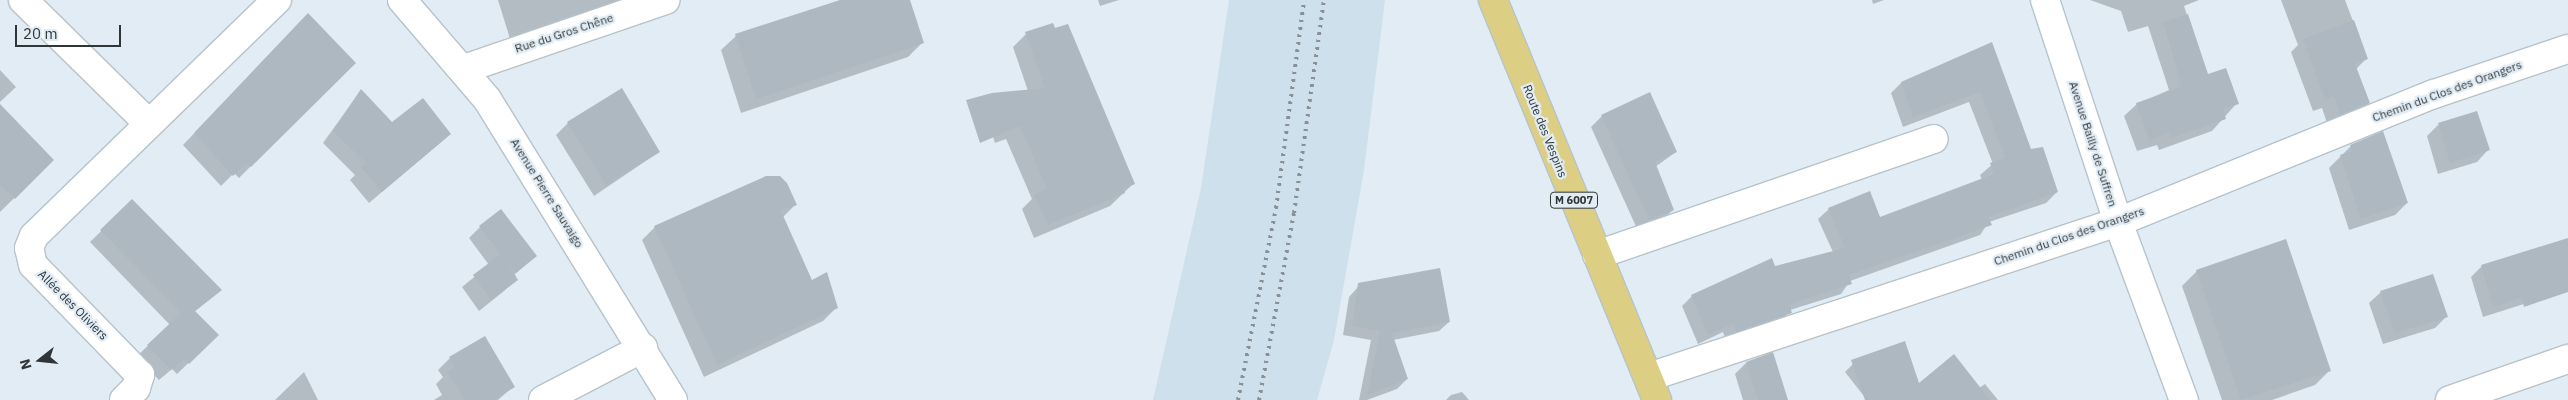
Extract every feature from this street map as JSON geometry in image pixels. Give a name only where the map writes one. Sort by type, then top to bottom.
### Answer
[{"type":"main road","name":"Route des Vespins","points":[[1493,0],[1653,388]]},
{"type":"street","points":[[23,0],[148,123]]},
{"type":"street","name":"Allée des Oliviers","points":[[124,400],[136,388],[140,375],[133,365],[33,265],[29,248],[34,236],[148,123],[277,0]]},
{"type":"street","name":"Avenue Pierre Sauvaigo","points":[[402,0],[464,69],[487,99],[643,348],[673,400]]},
{"type":"street","name":"Rue du Gros Chêne","points":[[464,69],[665,0]]},
{"type":"street","name":"Avenue Bailly de Suffren","points":[[2045,0],[2118,222],[2184,400]]},
{"type":"street","name":"Chemin du Clos des Orangers","points":[[1653,388],[2118,222],[2434,94],[2568,49]]},
{"type":"street","points":[[1597,255],[1934,139]]},
{"type":"street","points":[[543,400],[643,348]]},
{"type":"street","points":[[2450,400],[2568,359]]},
{"type":"shaded area","points":[[1229,0],[1385,0],[1364,170],[1334,340],[1317,400],[1153,400],[1201,188]]},
{"type":"building","points":[[840,0],[910,0],[924,43],[756,99],[735,34]]},
{"type":"building","points":[[308,13],[356,63],[251,167],[246,163],[233,176],[194,133]]},
{"type":"building","points":[[2188,14],[2208,74],[2226,68],[2239,104],[2223,109],[2226,119],[2171,138],[2169,133],[2149,140],[2136,103],[2182,87],[2163,22]]},
{"type":"building","points":[[2354,20],[2368,59],[2355,64],[2370,103],[2340,115],[2334,96],[2325,100],[2303,39]]},
{"type":"building","points":[[1053,23],[1055,28],[1068,24],[1135,184],[1124,189],[1125,193],[1048,225],[1034,195],[1047,189],[1020,126],[980,143],[966,100],[992,93],[1045,88],[1025,32]]},
{"type":"building","points":[[1992,42],[2031,149],[2043,147],[2058,192],[1988,217],[1992,225],[1849,275],[1852,284],[1789,304],[1792,313],[1736,332],[1734,323],[1708,335],[1691,295],[1772,258],[1775,266],[1845,248],[1828,208],[1870,191],[1880,217],[1994,174],[1990,163],[2005,158],[1980,92],[1913,117],[1901,82]]},
{"type":"building","points":[[622,88],[660,152],[606,185],[567,122]]},
{"type":"building","points":[[361,89],[392,122],[423,98],[451,134],[382,192],[361,167],[366,163],[333,131]]},
{"type":"building","points":[[1650,92],[1677,152],[1655,162],[1674,210],[1649,220],[1601,115]]},
{"type":"building","points":[[0,104],[54,160],[15,199],[0,185]]},
{"type":"building","points":[[2477,111],[2490,150],[2450,163],[2438,123]]},
{"type":"building","points":[[2383,131],[2408,203],[2361,219],[2340,155],[2352,151],[2350,145]]},
{"type":"building","points":[[766,176],[780,176],[787,183],[797,205],[781,211],[812,280],[827,272],[838,308],[717,365],[654,226]]},
{"type":"building","points":[[132,199],[222,290],[195,311],[219,335],[189,364],[184,359],[171,370],[147,345],[181,313],[100,230]]},
{"type":"building","points":[[501,209],[537,256],[516,273],[506,260],[518,280],[491,300],[473,275],[501,254],[479,226]]},
{"type":"building","points":[[2568,238],[2568,292],[2524,307],[2522,297],[2493,307],[2481,265]]},
{"type":"building","points":[[2286,239],[2331,371],[2241,400],[2196,270]]},
{"type":"building","points":[[1440,268],[1450,322],[1392,333],[1408,379],[1367,395],[1380,331],[1352,326],[1358,283]]},
{"type":"building","points":[[2433,274],[2448,317],[2395,333],[2380,291]]},
{"type":"building","points":[[485,336],[515,387],[493,400],[465,400],[447,372],[455,367],[449,357]]},
{"type":"building","points":[[1905,341],[1919,383],[1954,354],[1990,400],[1865,400],[1851,360]]},
{"type":"building","points":[[1773,352],[1788,400],[1758,400],[1746,362]]},
{"type":"railway","points":[[1238,400],[1276,208],[1304,0]]},
{"type":"railway","points":[[1259,400],[1294,213],[1324,0]]}]
